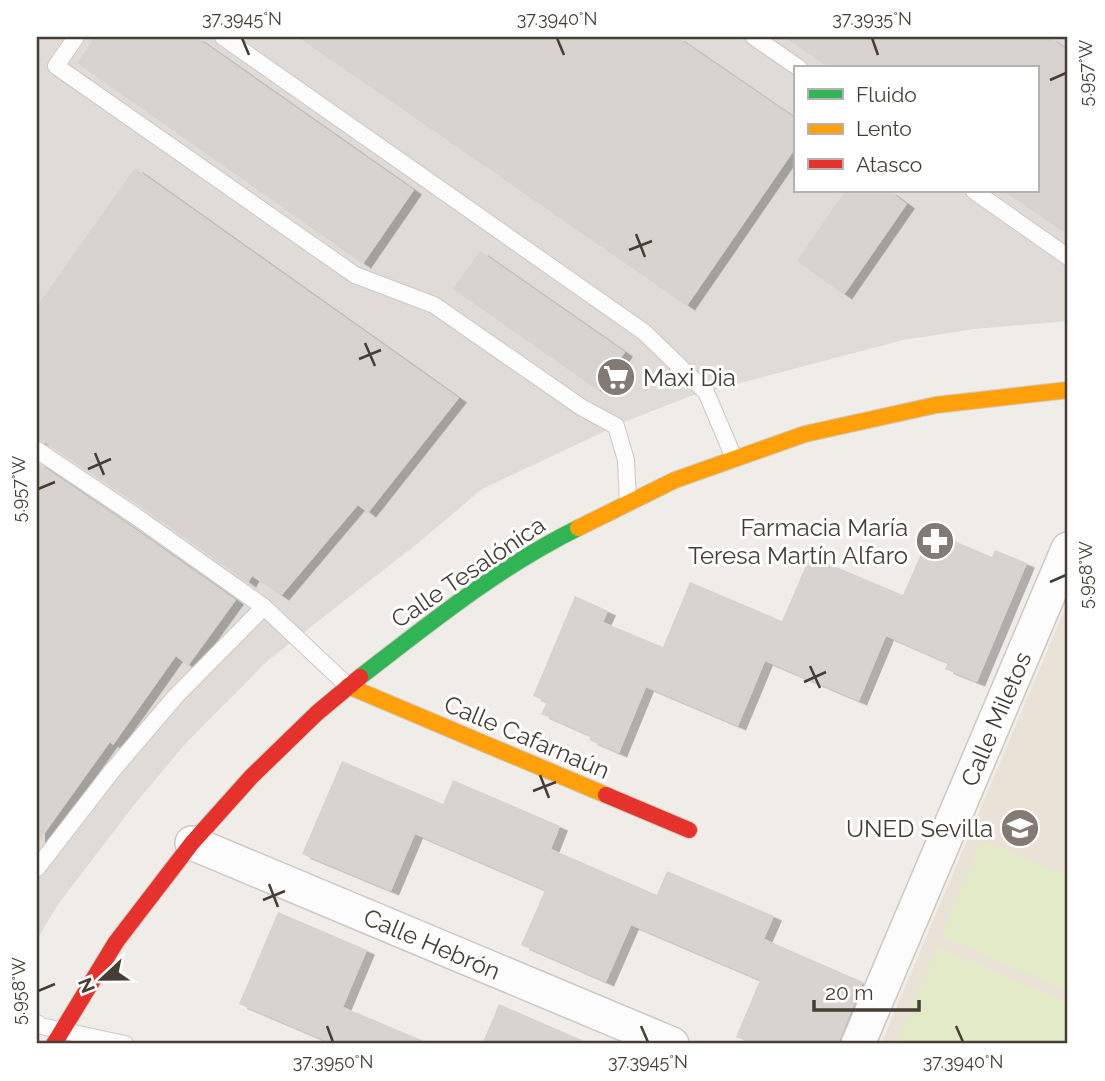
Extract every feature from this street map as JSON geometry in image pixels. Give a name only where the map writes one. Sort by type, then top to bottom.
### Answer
[{"type":"street","name":"Calle Tesalónica","points":[[58,1037],[117,942],[192,843],[251,778],[317,713],[348,687],[464,597],[552,540],[676,480],[805,435],[936,405],[1068,390]]},
{"type":"street","name":"Calle Miletos","points":[[859,1044],[1061,587],[1068,549]]},
{"type":"street","name":"Calle Cafarnaún","points":[[348,687],[689,830]]},
{"type":"street","name":"Calle Hebrón","points":[[192,843],[672,1044]]},
{"type":"lane","points":[[76,37],[56,66],[355,275],[434,305],[581,407],[616,426],[626,460],[628,502]]},
{"type":"lane","points":[[223,37],[644,332],[706,392],[734,458]]},
{"type":"lane","points":[[754,37],[796,66]]},
{"type":"lane","points":[[975,192],[1068,257]]},
{"type":"lane","points":[[37,450],[264,607],[348,687]]},
{"type":"lane","points":[[37,868],[112,771],[176,696],[264,607]]},
{"type":"lane","points":[[37,1023],[58,1037],[125,1044]]},
{"type":"shaded area","points":[[37,37],[1068,37],[1068,321],[974,329],[903,340],[691,396],[629,420],[482,489],[418,543],[266,662],[186,743],[134,805],[59,903],[37,939]]},
{"type":"shaded area","name":"UNED Sevilla","points":[[1065,609],[1068,611],[1068,1044],[881,1044]]},
{"type":"green space","points":[[982,840],[1068,877],[1068,991],[941,936]]},
{"type":"green space","points":[[937,947],[1068,1003],[1068,1044],[897,1043]]},
{"type":"building","points":[[95,37],[196,37],[414,190],[363,264],[77,63]]},
{"type":"building","points":[[298,37],[677,37],[794,117],[794,150],[687,306]]},
{"type":"building","points":[[784,37],[1049,37],[1068,50],[1068,235],[1005,192],[1038,192],[1038,66],[826,66]]},
{"type":"building","points":[[135,168],[459,398],[368,513],[358,505],[281,596],[252,576],[248,583],[140,506],[43,441],[37,440],[37,306]]},
{"type":"building","points":[[844,192],[890,192],[907,204],[844,295],[797,261]]},
{"type":"building","points":[[480,251],[625,352],[599,391],[453,289]]},
{"type":"building","points":[[37,462],[236,600],[188,666],[176,656],[113,745],[110,742],[37,844]]},
{"type":"building","points":[[931,531],[992,557],[995,550],[1027,563],[977,682],[945,669],[948,663],[886,636],[859,701],[765,661],[738,726],[646,687],[619,753],[589,740],[591,736],[541,714],[547,702],[533,696],[575,596],[608,611],[603,622],[663,647],[690,582],[782,621],[810,556],[903,595]]},
{"type":"building","points":[[342,761],[443,804],[453,780],[560,826],[551,849],[657,895],[667,871],[774,916],[764,939],[863,982],[838,1044],[753,1044],[736,1037],[760,980],[631,925],[606,982],[521,945],[545,890],[415,834],[391,891],[302,854]]},
{"type":"building","points":[[278,912],[367,950],[343,1007],[431,1044],[333,1044],[239,1004]]},
{"type":"building","points":[[499,1004],[591,1044],[482,1044]]},
{"type":"traffic: fast","points":[[360,677],[493,578],[578,528]]},
{"type":"traffic: slow","points":[[578,528],[675,480],[805,434],[936,405],[1068,390]]},
{"type":"traffic: slow","points":[[348,686],[606,795]]},
{"type":"traffic: jam","points":[[54,1044],[116,942],[192,843],[251,777],[317,713],[360,677]]},
{"type":"traffic: jam","points":[[606,795],[689,830]]},
{"type":"place","name":"Maxi Dia","points":[[616,377]]},
{"type":"place","name":"Farmacia María Teresa Martín Alfaro","points":[[935,541]]},
{"type":"place","name":"UNED Sevilla","points":[[1020,828]]}]
